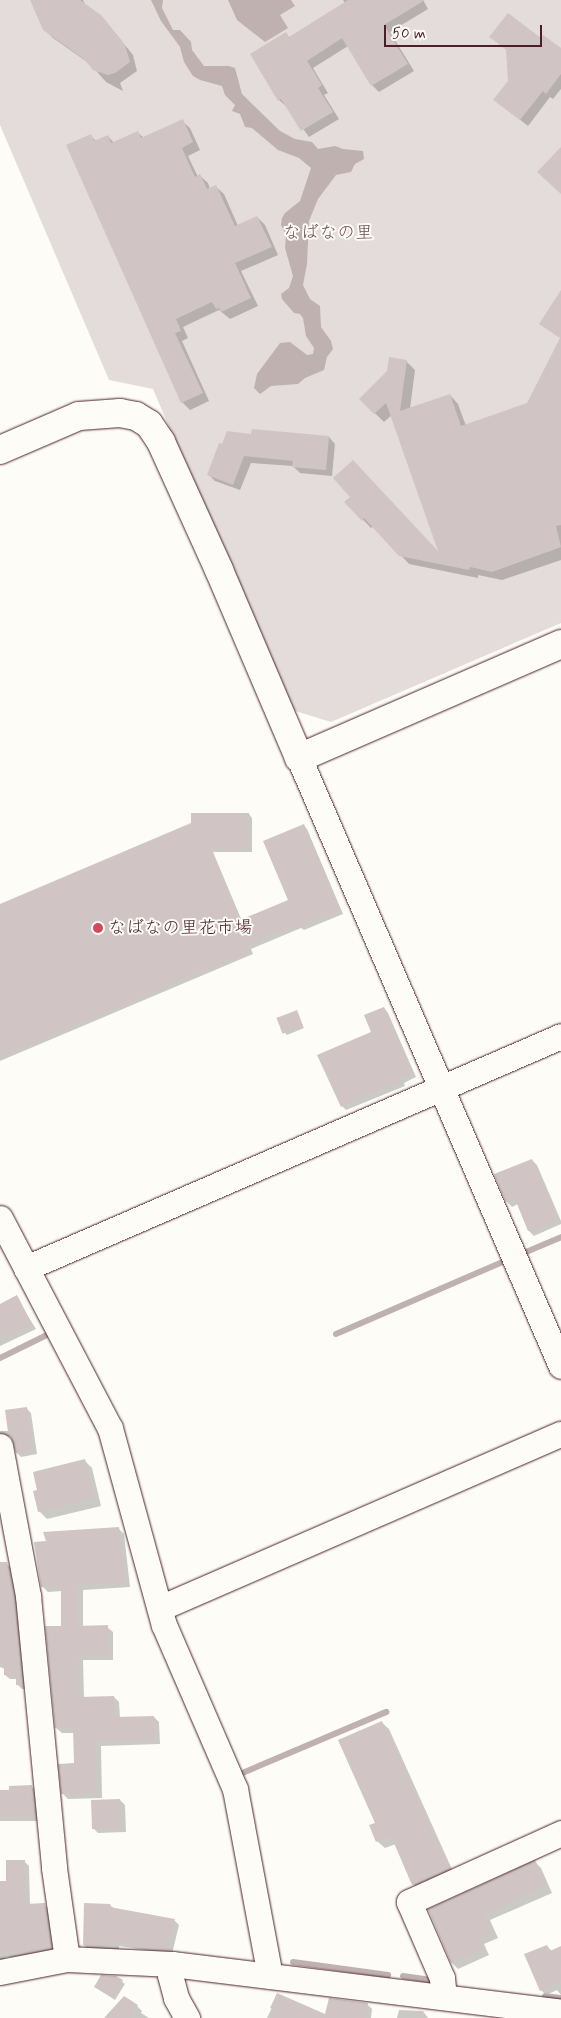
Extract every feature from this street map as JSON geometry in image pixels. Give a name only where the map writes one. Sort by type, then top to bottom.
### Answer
[{"type":"street","points":[[0,450],[79,416],[120,413],[136,416],[149,424],[161,442],[219,570],[561,1366]]},
{"type":"street","points":[[299,758],[561,644]]},
{"type":"street","points":[[26,1268],[561,1036]]},
{"type":"street","points":[[0,1218],[110,1428],[164,1625],[235,1790],[270,1976]]},
{"type":"street","points":[[160,1608],[561,1434]]},
{"type":"street","points":[[0,1446],[29,1604],[54,1868],[66,1959]]},
{"type":"street","points":[[444,1997],[442,1978],[410,1902],[561,1833]]},
{"type":"street","points":[[0,1972],[66,1959],[172,1964],[561,2012]]},
{"type":"street","points":[[172,1964],[170,1975],[176,1998],[187,2018]]},
{"type":"green space","name":"なばなの里","points":[[0,0],[561,0],[561,623],[331,722],[289,709],[153,389],[109,380],[0,125]]},
{"type":"shaded area","points":[[151,0],[163,0],[162,8],[173,30],[180,30],[191,42],[192,50],[204,66],[229,66],[235,68],[242,94],[280,131],[295,139],[312,142],[318,149],[335,146],[343,149],[363,151],[364,159],[355,164],[351,172],[336,175],[318,199],[309,221],[307,264],[303,285],[310,299],[320,306],[321,327],[331,341],[333,349],[327,357],[324,370],[305,378],[298,384],[271,386],[260,394],[254,388],[257,374],[280,343],[290,342],[307,355],[313,354],[314,348],[306,336],[303,318],[300,314],[294,313],[282,299],[281,294],[289,288],[293,276],[285,248],[286,235],[281,225],[282,218],[285,213],[300,201],[311,168],[299,158],[278,150],[252,128],[245,127],[240,114],[232,111],[235,105],[225,95],[222,86],[193,76],[184,62],[180,47],[161,21]]},
{"type":"shaded area","points":[[228,0],[291,0],[295,6],[280,15],[288,28],[265,42],[237,20]]},
{"type":"building","points":[[30,0],[80,0],[101,15],[125,45],[130,62],[115,73],[108,75],[93,70],[84,59],[43,30]]},
{"type":"building","points":[[348,0],[425,0],[384,25],[408,64],[371,86],[342,38],[307,61],[322,85],[318,88],[333,112],[301,131],[281,99],[278,101],[250,54],[286,32],[289,37]]},
{"type":"building","points":[[508,13],[541,38],[543,35],[561,48],[561,74],[546,94],[543,91],[520,120],[493,100],[508,81],[506,49],[489,37]]},
{"type":"building","points":[[183,119],[193,142],[182,148],[195,177],[200,174],[207,189],[216,185],[235,226],[257,216],[272,247],[235,263],[251,298],[221,312],[219,308],[216,309],[212,302],[176,319],[181,331],[175,333],[203,393],[181,403],[66,145],[91,134],[94,141],[108,135],[111,143],[138,131],[141,138]]},
{"type":"building","points":[[561,147],[561,194],[537,172]]},
{"type":"building","points":[[561,290],[561,525],[556,526],[561,547],[492,572],[470,567],[469,570],[399,556],[364,518],[362,521],[344,502],[350,497],[333,478],[353,460],[438,551],[386,403],[374,414],[359,399],[387,371],[389,357],[407,360],[400,411],[450,394],[461,426],[527,403],[560,338],[539,324]]},
{"type":"building","points":[[252,429],[329,436],[326,470],[292,467],[293,461],[244,456],[233,485],[207,475],[219,443],[222,444],[227,431],[251,434]]},
{"type":"building","points":[[191,813],[249,813],[249,849],[211,849],[240,920],[288,900],[263,841],[304,824],[340,911],[299,928],[298,924],[248,945],[251,951],[0,1057],[0,904],[191,823]]},
{"type":"building","points":[[384,1007],[413,1073],[400,1078],[401,1081],[341,1107],[317,1055],[371,1032],[364,1015]]},
{"type":"building","points":[[297,1010],[303,1026],[283,1034],[276,1018]]},
{"type":"building","points":[[532,1159],[558,1219],[528,1231],[515,1199],[506,1202],[494,1174]]},
{"type":"building","points":[[17,1295],[32,1324],[7,1337],[5,1335],[0,1337],[0,1304]]},
{"type":"building","points":[[27,1407],[33,1450],[16,1453],[11,1437],[5,1433],[8,1432],[5,1410]]},
{"type":"building","points":[[85,1459],[94,1498],[38,1512],[33,1491],[37,1490],[33,1472]]},
{"type":"building","points":[[119,1527],[125,1582],[78,1585],[78,1626],[108,1625],[108,1655],[78,1655],[79,1697],[114,1696],[115,1717],[154,1716],[155,1739],[96,1741],[97,1793],[61,1794],[58,1764],[74,1763],[73,1728],[55,1728],[45,1626],[61,1626],[61,1586],[41,1587],[34,1542],[46,1541],[43,1532]]},
{"type":"building","points":[[0,1562],[7,1562],[14,1598],[22,1685],[16,1685],[16,1675],[4,1675],[4,1665],[0,1665]]},
{"type":"building","points":[[382,1721],[449,1868],[412,1885],[391,1836],[376,1842],[369,1825],[375,1823],[338,1740]]},
{"type":"building","points":[[32,1785],[35,1816],[0,1817],[0,1790],[9,1790],[9,1786]]},
{"type":"building","points":[[120,1799],[121,1828],[92,1829],[91,1800]]},
{"type":"building","points":[[6,1860],[25,1860],[26,1904],[45,1903],[51,1947],[34,1948],[34,1951],[0,1953],[0,1881],[6,1881]]},
{"type":"building","points":[[535,1860],[547,1886],[484,1914],[493,1932],[479,1938],[484,1949],[451,1963],[428,1909]]},
{"type":"building","points":[[84,1903],[110,1904],[111,1907],[115,1908],[175,1919],[167,1949],[114,1942],[114,1946],[83,1945]]},
{"type":"building","points":[[547,1945],[550,1951],[561,1946],[561,1981],[540,1991],[524,1954]]},
{"type":"building","points":[[101,1975],[116,1976],[123,1980],[113,1998],[94,1987]]},
{"type":"building","points":[[277,1993],[325,2014],[329,1998],[368,2003],[366,2018],[272,2018],[275,2010],[270,2008]]},
{"type":"building","points":[[124,1996],[138,2005],[129,2018],[104,2018]]},
{"type":"waterway","points":[[526,1252],[561,1237]]},
{"type":"waterway","points":[[336,1334],[505,1261]]},
{"type":"waterway","points":[[0,1358],[49,1334]]},
{"type":"waterway","points":[[242,1780],[240,1774],[386,1712]]},
{"type":"waterway","points":[[293,1962],[388,1975]]},
{"type":"waterway","points":[[403,1976],[433,1980]]},
{"type":"waterway","points":[[545,1996],[561,1998]]},
{"type":"place","name":"なばなの里花市場","points":[[98,928]]}]
